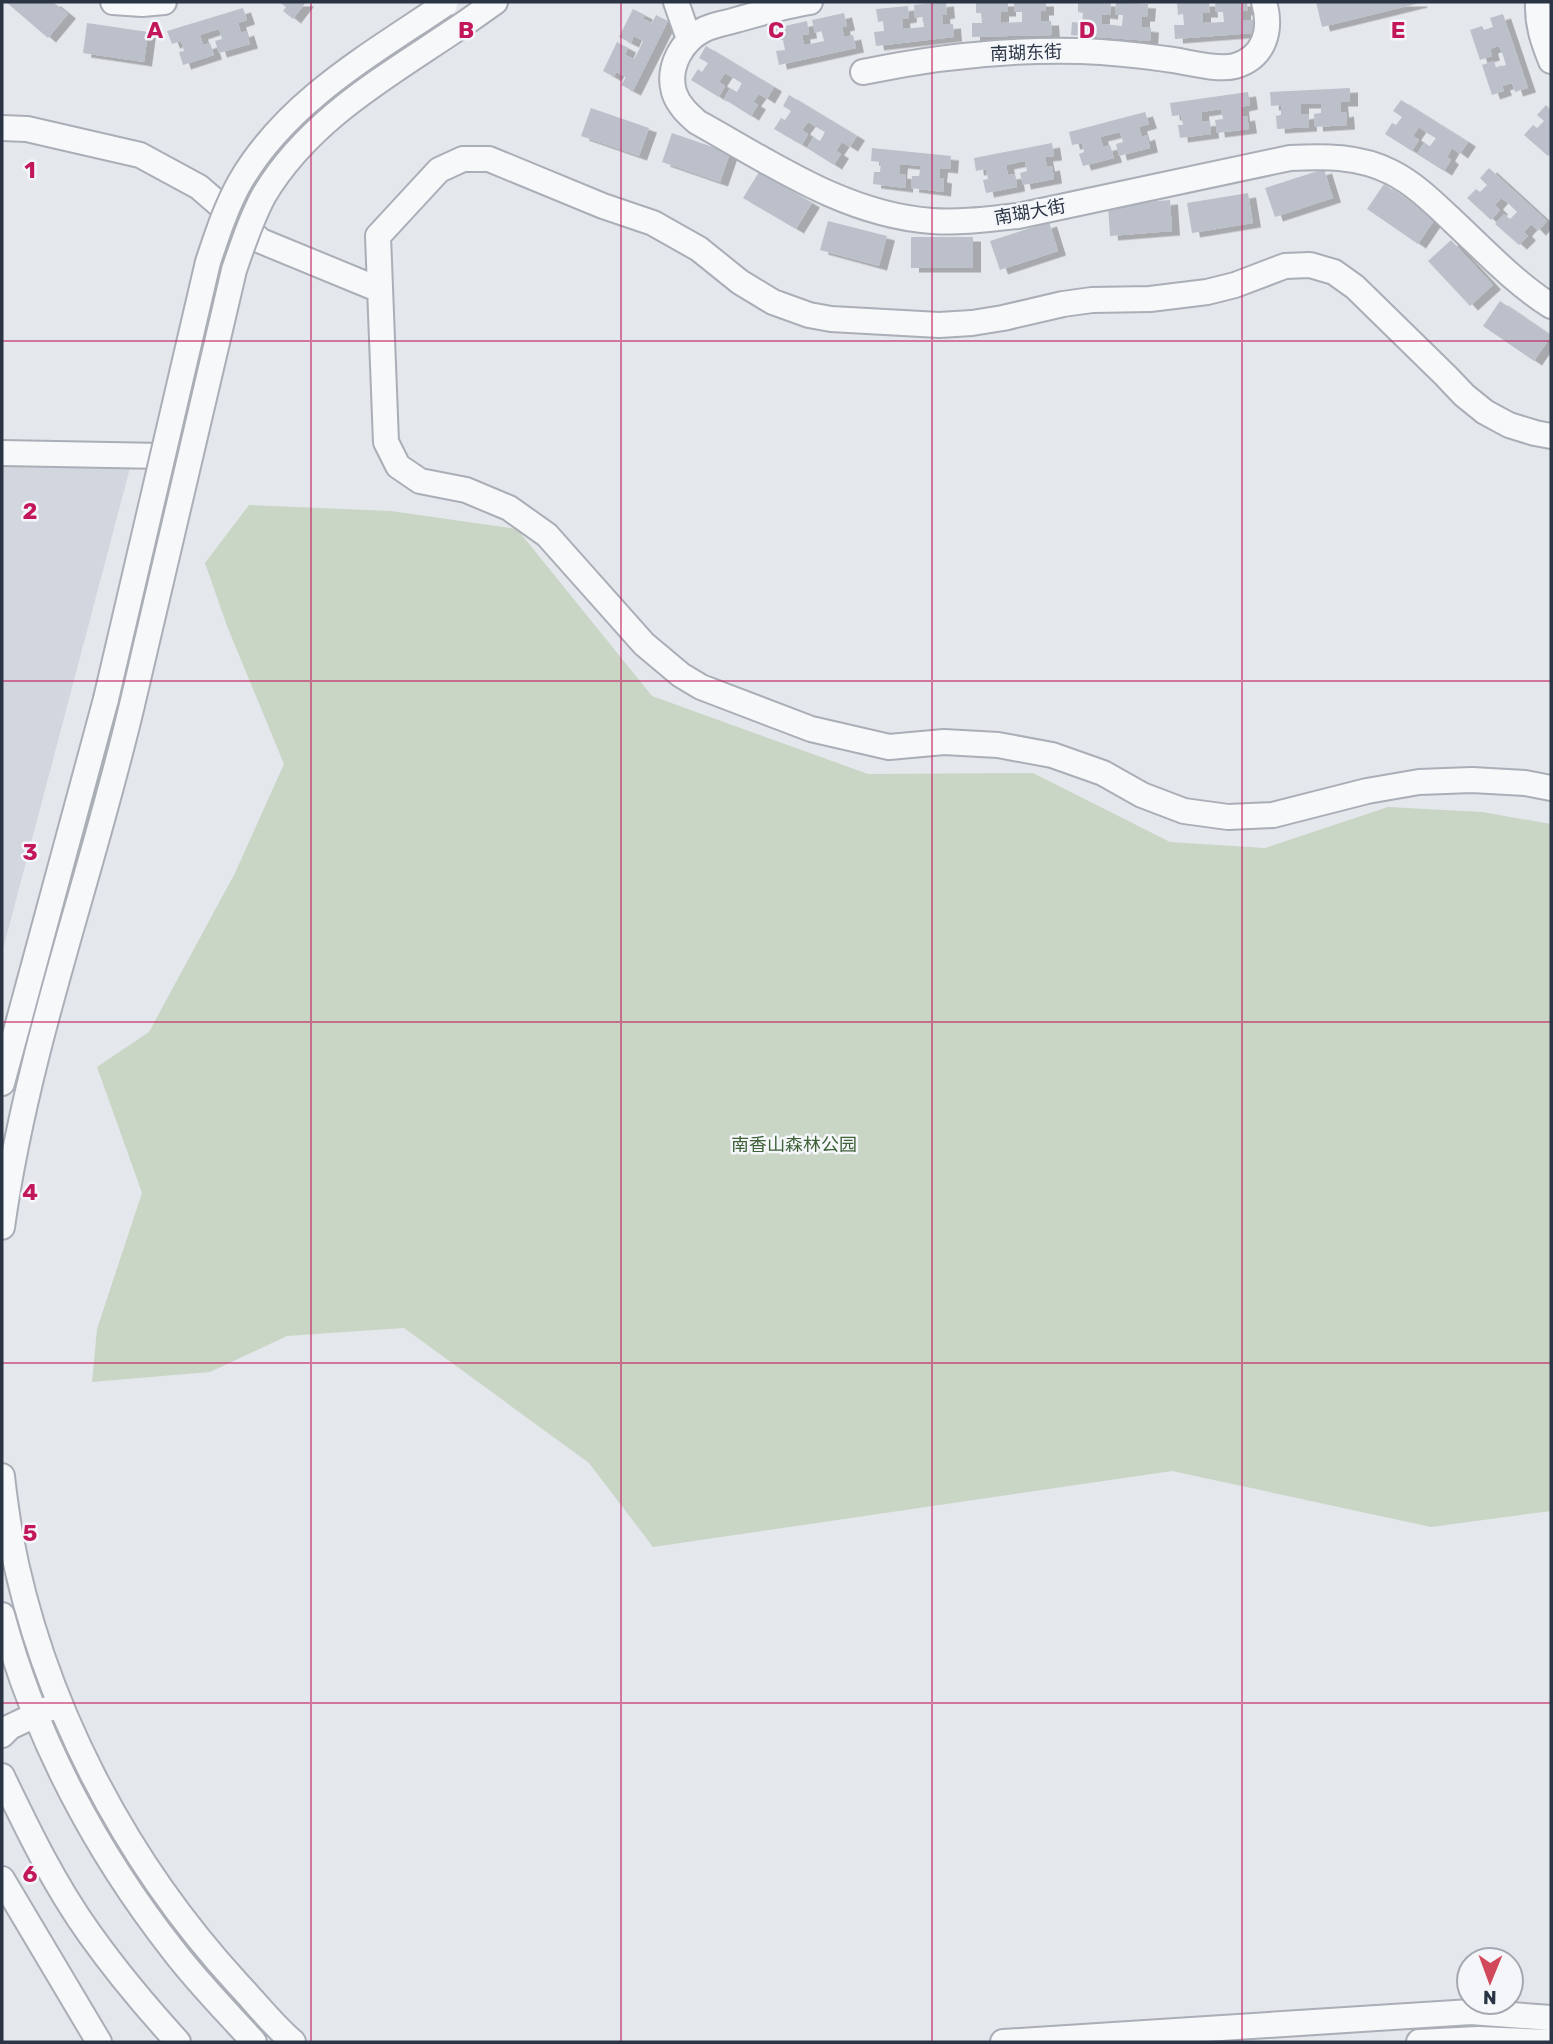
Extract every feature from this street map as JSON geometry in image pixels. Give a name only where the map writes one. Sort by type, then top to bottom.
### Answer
[{"type":"street","points":[[113,2],[164,2]]},
{"type":"street","points":[[2,1227],[10,1170],[26,1099],[132,705],[234,270],[247,232],[264,196],[294,154],[341,107],[495,2]]},
{"type":"street","points":[[676,2],[689,39],[705,29],[810,2]]},
{"type":"street","name":"南瑚东街","points":[[863,72],[950,57],[1038,51],[1125,54],[1233,67],[1254,57],[1266,38],[1268,16],[1264,2]]},
{"type":"street","points":[[1538,2],[1542,38],[1551,61]]},
{"type":"street","points":[[2,1083],[106,699],[208,262],[222,222],[240,183],[264,147],[285,123],[324,86],[447,3]]},
{"type":"street","name":"南瑚大街","points":[[689,39],[678,55],[673,73],[674,92],[683,109],[697,122],[807,184],[847,202],[888,214],[931,221],[975,221],[1018,216],[1290,158],[1324,156],[1358,160],[1390,171],[1419,189],[1506,272],[1551,306]]},
{"type":"street","points":[[2,128],[27,130],[140,155],[199,187],[261,241],[380,290]]},
{"type":"street","points":[[1551,436],[1509,425],[1486,412],[1464,396],[1355,287],[1334,272],[1310,265],[1285,266],[1235,285],[1207,292],[1160,298],[1082,301],[972,323],[939,325],[831,319],[809,315],[773,302],[740,282],[699,249],[653,223],[603,206],[489,159],[463,159],[439,170],[378,236],[386,442],[398,466],[420,481],[466,490],[509,508],[547,535],[644,644],[662,661],[701,687],[811,729],[889,747],[944,742],[985,744],[1052,755],[1103,773],[1142,795],[1184,811],[1228,817],[1273,815],[1367,790],[1419,782],[1472,780],[1525,783],[1551,788]]},
{"type":"street","points":[[2,453],[163,456]]},
{"type":"street","points":[[3,1491],[25,1598],[45,1662],[78,1745],[109,1805],[169,1899],[224,1969],[293,2042]]},
{"type":"street","points":[[2,1615],[19,1671],[36,1714],[74,1798],[120,1877],[174,1952],[254,2042]]},
{"type":"street","points":[[2,1734],[10,1727],[61,1704]]},
{"type":"street","points":[[2,1776],[37,1848],[88,1931],[116,1970],[178,2042]]},
{"type":"street","points":[[2,1879],[99,2042]]},
{"type":"street","points":[[1003,2042],[1471,2012],[1551,2018]]},
{"type":"street","points":[[1419,2042],[1478,2039],[1551,2042]]},
{"type":"shaded area","points":[[2,463],[131,464],[2,953]]},
{"type":"green space","name":"南香山森林公园","points":[[249,505],[391,511],[517,529],[652,696],[868,774],[1033,773],[1170,842],[1265,848],[1388,807],[1482,812],[1551,824],[1551,1511],[1431,1527],[1172,1471],[653,1547],[589,1463],[404,1328],[287,1336],[210,1372],[92,1382],[97,1329],[142,1193],[97,1067],[149,1032],[235,873],[284,764],[227,626],[205,563]]},
{"type":"building","points":[[6,2],[53,2],[68,14],[48,38]]},
{"type":"building","points":[[279,2],[306,2],[293,19],[283,11],[286,7]]},
{"type":"building","points":[[946,2],[947,14],[942,15],[943,25],[953,24],[954,37],[876,46],[874,32],[884,31],[883,21],[878,22],[876,9],[908,6],[909,18],[902,19],[903,29],[924,27],[923,17],[915,18],[914,5]]},
{"type":"building","points":[[976,2],[1008,2],[1008,12],[1001,12],[1001,23],[1022,22],[1022,12],[1014,12],[1014,2],[1046,2],[1046,11],[1041,11],[1041,21],[1051,21],[1052,35],[972,37],[972,23],[982,23],[981,13],[976,13]]},
{"type":"building","points":[[1078,2],[1111,2],[1110,15],[1102,14],[1102,24],[1122,26],[1123,15],[1115,15],[1116,2],[1148,4],[1147,17],[1142,17],[1142,27],[1151,28],[1150,41],[1071,35],[1072,22],[1082,23],[1083,13],[1078,12]]},
{"type":"building","points":[[1177,2],[1209,2],[1210,13],[1203,13],[1203,23],[1224,22],[1223,12],[1216,12],[1215,2],[1247,2],[1248,10],[1243,11],[1243,20],[1253,20],[1254,33],[1175,39],[1174,25],[1184,25],[1183,14],[1178,15]]},
{"type":"building","points":[[1316,2],[1419,2],[1420,3],[1322,27]]},
{"type":"building","points":[[243,8],[247,20],[238,23],[241,33],[246,31],[250,44],[219,53],[215,41],[222,39],[219,29],[209,32],[200,35],[203,45],[210,43],[214,55],[183,65],[179,52],[184,51],[181,41],[172,44],[167,31]]},
{"type":"building","points":[[633,9],[645,15],[643,19],[652,23],[656,15],[668,21],[633,91],[621,85],[626,77],[616,72],[614,77],[603,71],[617,42],[628,48],[625,55],[634,59],[639,50],[643,41],[634,36],[631,43],[619,37]]},
{"type":"building","points":[[844,13],[847,26],[842,27],[844,37],[853,35],[856,48],[779,65],[776,51],[785,50],[783,40],[778,40],[776,28],[807,21],[809,34],[802,35],[804,45],[815,43],[824,41],[822,31],[815,33],[812,20]]},
{"type":"building","points":[[1503,14],[1528,88],[1515,92],[1512,83],[1502,86],[1504,91],[1492,95],[1482,65],[1494,61],[1496,68],[1506,65],[1503,55],[1499,46],[1490,49],[1492,56],[1480,60],[1470,30],[1482,26],[1484,30],[1493,27],[1490,18]]},
{"type":"building","points":[[87,23],[148,32],[144,62],[83,53]]},
{"type":"building","points":[[706,46],[774,87],[767,99],[759,94],[753,102],[758,105],[751,116],[724,99],[730,88],[737,92],[742,83],[725,73],[719,82],[725,86],[719,97],[691,80],[698,69],[702,72],[708,63],[699,58]]},
{"type":"building","points":[[1350,88],[1350,102],[1340,102],[1341,113],[1346,112],[1347,125],[1315,127],[1314,114],[1321,113],[1321,103],[1301,104],[1301,115],[1308,114],[1309,127],[1277,129],[1276,116],[1281,115],[1281,105],[1271,106],[1270,92]]},
{"type":"building","points":[[1248,92],[1250,105],[1241,107],[1242,117],[1247,116],[1249,129],[1217,133],[1215,120],[1223,119],[1221,109],[1201,112],[1202,122],[1210,121],[1211,134],[1180,138],[1178,125],[1183,125],[1181,115],[1172,116],[1170,103]]},
{"type":"building","points":[[789,95],[857,136],[850,147],[842,142],[836,151],[841,154],[834,165],[807,148],[813,137],[820,141],[825,132],[808,122],[802,130],[808,134],[802,145],[774,129],[781,118],[785,120],[791,111],[783,106]]},
{"type":"building","points":[[1401,100],[1468,142],[1460,154],[1452,148],[1447,157],[1451,160],[1444,171],[1417,154],[1424,143],[1430,146],[1436,138],[1419,127],[1413,136],[1419,140],[1412,151],[1385,134],[1392,123],[1396,125],[1402,117],[1393,111]]},
{"type":"building","points":[[1546,105],[1551,110],[1551,152],[1548,156],[1524,135],[1533,125],[1537,128],[1544,121],[1537,115]]},
{"type":"building","points":[[591,108],[649,128],[639,156],[581,136]]},
{"type":"building","points":[[1145,112],[1149,124],[1139,127],[1142,137],[1147,135],[1150,148],[1119,156],[1116,144],[1123,142],[1120,132],[1100,137],[1103,147],[1110,145],[1114,158],[1083,166],[1079,154],[1084,152],[1082,143],[1072,145],[1069,132]]},
{"type":"building","points":[[672,133],[730,153],[720,182],[662,162]]},
{"type":"building","points":[[1052,143],[1054,156],[1045,157],[1047,167],[1052,166],[1054,179],[1023,185],[1020,173],[1027,171],[1025,161],[1006,165],[1008,175],[1015,174],[1017,187],[986,193],[983,180],[988,179],[986,169],[976,171],[974,158]]},
{"type":"building","points":[[872,148],[951,156],[950,169],[940,168],[939,178],[944,179],[943,192],[911,188],[912,176],[919,176],[921,166],[900,164],[899,174],[906,175],[905,188],[873,184],[874,172],[880,172],[881,162],[871,161]]},
{"type":"building","points":[[1489,168],[1547,221],[1538,231],[1531,224],[1524,232],[1528,236],[1519,245],[1495,224],[1504,214],[1510,219],[1517,212],[1509,204],[1501,198],[1495,205],[1500,210],[1491,220],[1467,198],[1476,189],[1480,192],[1487,185],[1480,178]]},
{"type":"building","points":[[1324,169],[1333,198],[1275,217],[1265,188]]},
{"type":"building","points":[[759,172],[812,203],[796,229],[743,198]]},
{"type":"building","points":[[1384,184],[1435,219],[1418,244],[1367,209]]},
{"type":"building","points":[[1248,193],[1253,223],[1192,233],[1187,203]]},
{"type":"building","points":[[1170,200],[1172,231],[1110,236],[1108,205]]},
{"type":"building","points":[[828,221],[887,236],[879,266],[820,250]]},
{"type":"building","points":[[1049,222],[1058,251],[1000,270],[990,241]]},
{"type":"building","points":[[911,237],[973,237],[973,268],[911,268]]},
{"type":"building","points":[[1451,240],[1493,285],[1470,306],[1428,261]]},
{"type":"building","points":[[1500,301],[1551,336],[1534,361],[1483,326]]}]
